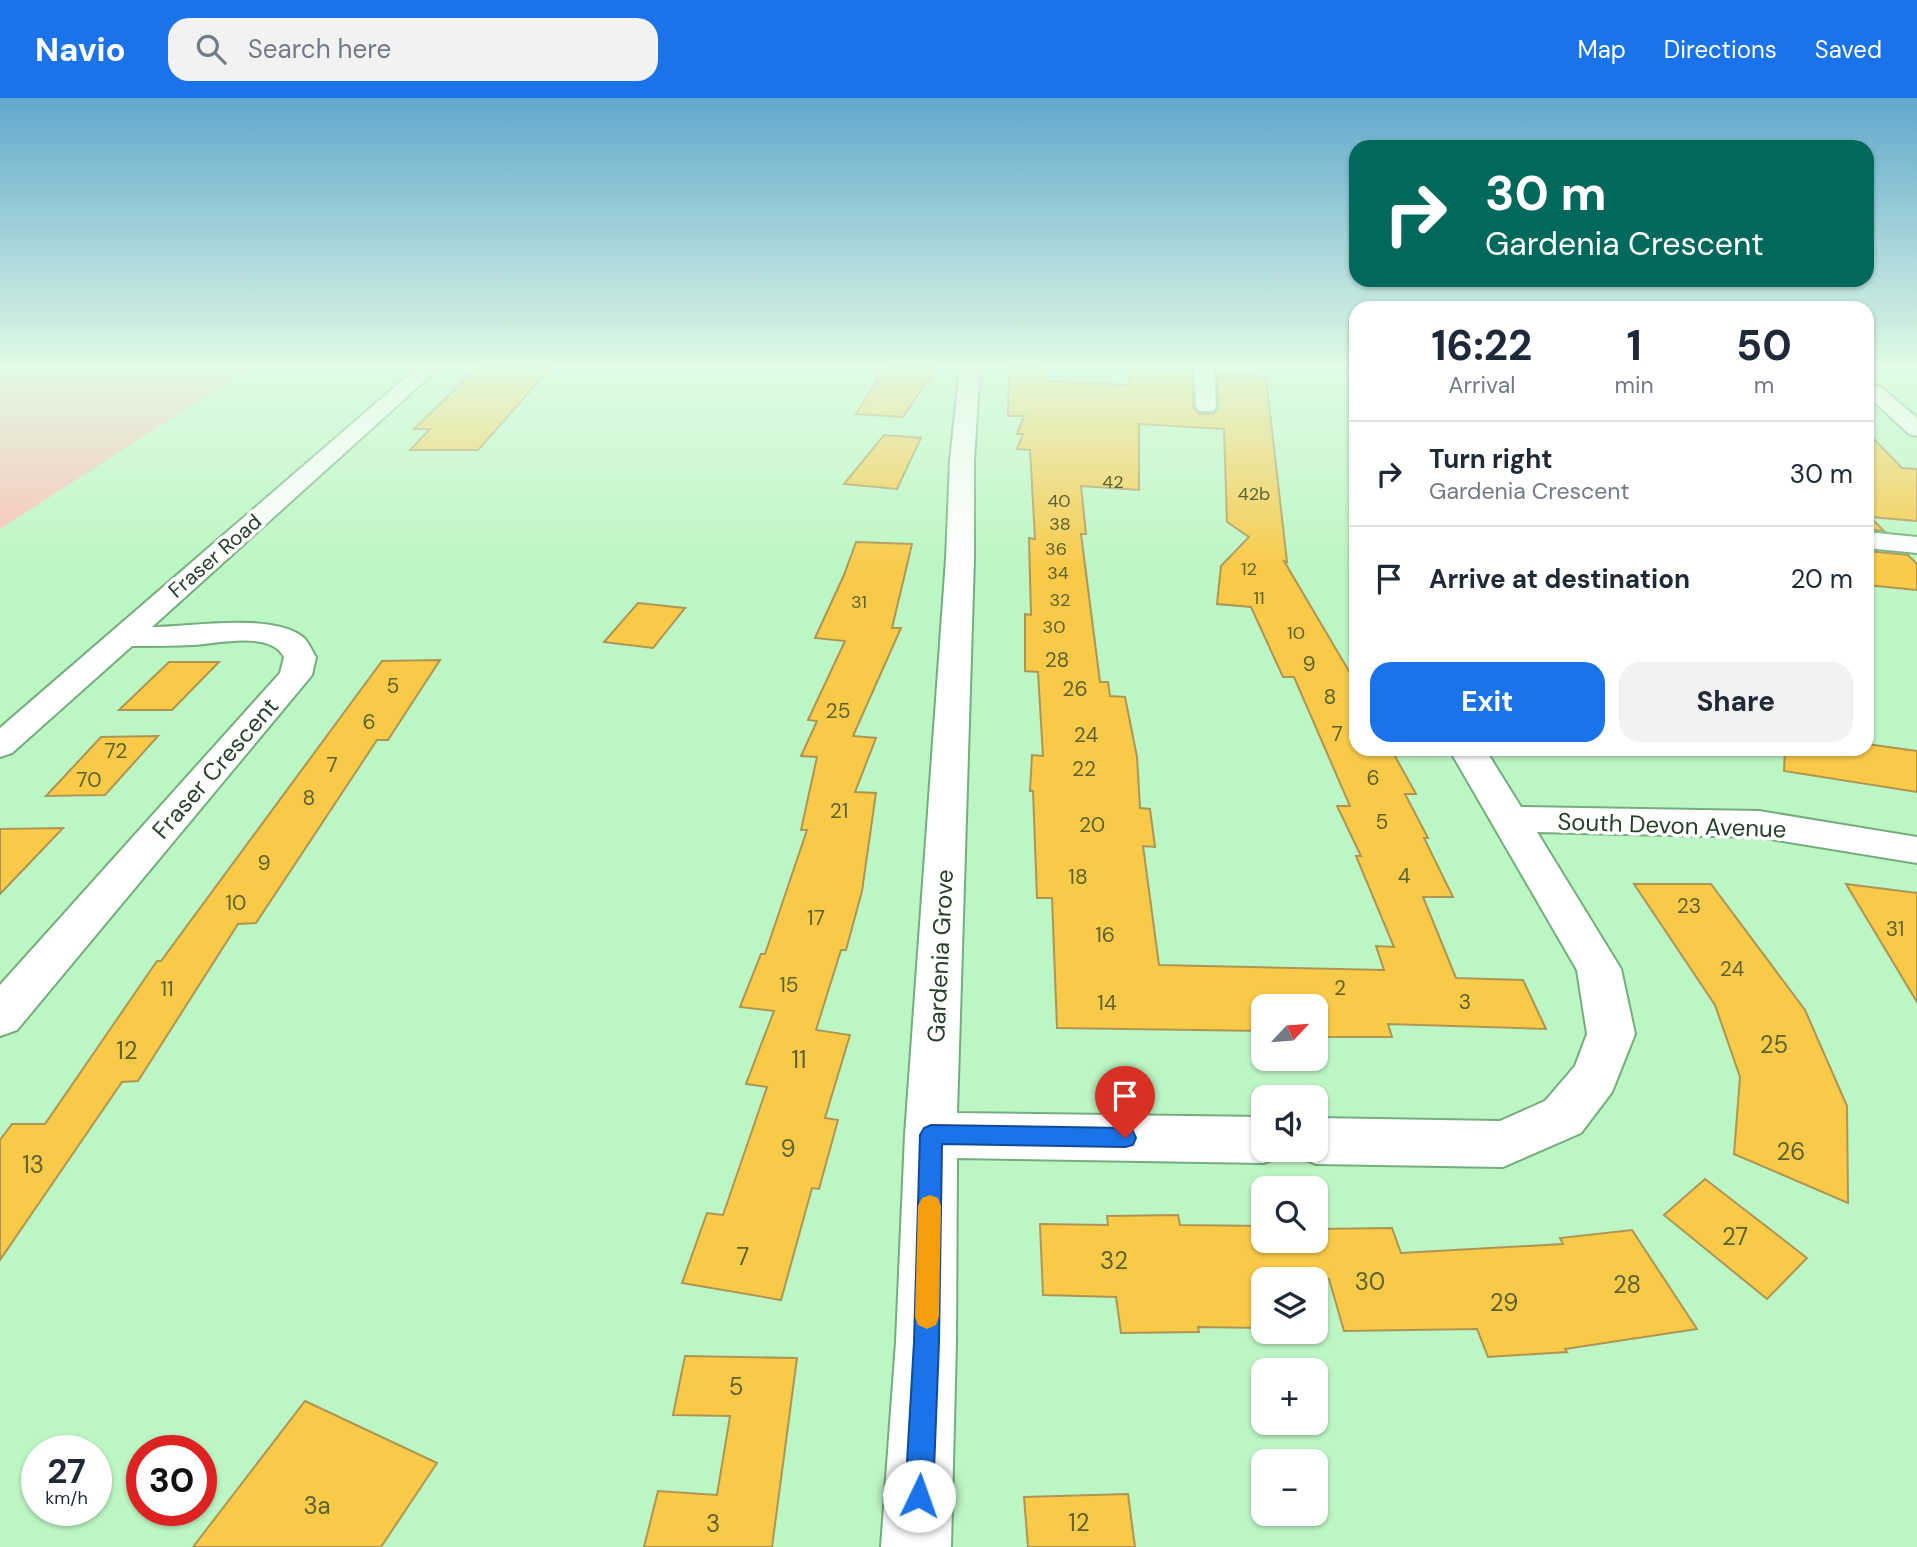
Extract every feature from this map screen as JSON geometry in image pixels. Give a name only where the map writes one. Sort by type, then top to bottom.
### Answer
[{"type":"street","name":"Fraser Road","points":[[0,746],[355,434]]},
{"type":"street","name":"Gardenia Grove","points":[[916,1547],[926,1342],[931,1135],[964,434]]},
{"type":"street","points":[[1874,541],[1917,545]]},
{"type":"street","name":"Fraser Crescent","points":[[0,1017],[296,675],[300,657],[293,644],[275,635],[242,631],[193,636],[124,637]]},
{"type":"street","points":[[1328,1141],[1503,1144],[1563,1117],[1595,1077],[1611,1034],[1599,970],[1471,756]]},
{"type":"street","name":"South Devon Avenue","points":[[1510,819],[1759,824],[1917,850]]},
{"type":"street","points":[[931,1135],[1251,1140]]},
{"type":"shaded area","points":[[0,434],[147,434],[0,529]]},
{"type":"building","points":[[426,434],[492,434],[478,450],[410,450]]},
{"type":"building","points":[[1017,434],[1139,434],[1139,490],[1081,486],[1086,534],[1081,534],[1100,682],[1108,682],[1110,696],[1125,697],[1137,757],[1140,808],[1150,809],[1155,847],[1143,846],[1159,965],[1384,970],[1376,946],[1394,947],[1356,856],[1361,856],[1337,806],[1350,806],[1294,677],[1283,677],[1251,607],[1217,604],[1221,566],[1249,537],[1227,522],[1224,434],[1272,434],[1287,562],[1284,561],[1349,671],[1349,756],[1395,756],[1416,794],[1405,794],[1428,838],[1424,838],[1453,897],[1423,897],[1456,978],[1523,980],[1546,1029],[1388,1024],[1392,1037],[1328,1037],[1328,994],[1251,994],[1251,1031],[1057,1028],[1052,898],[1037,898],[1033,791],[1030,791],[1032,755],[1043,756],[1038,672],[1025,671],[1025,614],[1031,615],[1029,538],[1035,539],[1030,450],[1017,449],[1023,434]]},
{"type":"building","points":[[884,435],[921,438],[897,489],[844,484]]},
{"type":"building","points":[[1874,439],[1902,468],[1917,469],[1917,521],[1874,517]]},
{"type":"building","points":[[1874,521],[1884,531],[1874,530]]},
{"type":"building","points":[[856,542],[912,544],[892,628],[901,628],[853,736],[876,738],[855,792],[876,793],[862,891],[846,950],[841,950],[816,1030],[850,1035],[825,1118],[838,1120],[819,1189],[812,1188],[781,1300],[682,1283],[707,1213],[723,1215],[767,1087],[746,1084],[774,1011],[740,1007],[761,954],[765,954],[807,830],[801,830],[817,757],[801,756],[817,721],[808,720],[845,641],[815,638]]},
{"type":"building","points":[[1874,552],[1908,555],[1917,564],[1917,590],[1874,586]]},
{"type":"building","points":[[638,603],[685,608],[653,648],[604,642]]},
{"type":"building","points":[[440,660],[388,740],[377,740],[256,923],[238,924],[138,1081],[122,1082],[0,1260],[0,1140],[12,1124],[45,1124],[157,961],[161,961],[382,661]]},
{"type":"building","points":[[169,662],[219,662],[172,710],[119,710]]},
{"type":"building","points":[[158,736],[105,795],[46,796],[101,737]]},
{"type":"building","points":[[1874,745],[1917,751],[1917,792],[1784,771],[1785,756],[1874,756]]},
{"type":"building","points":[[63,828],[0,894],[0,829]]},
{"type":"building","points":[[1634,884],[1711,884],[1805,1010],[1847,1106],[1848,1203],[1734,1154],[1740,1077],[1715,1005]]},
{"type":"building","points":[[1846,884],[1917,893],[1917,1002]]},
{"type":"building","points":[[1705,1179],[1807,1258],[1767,1299],[1664,1215]]},
{"type":"building","points":[[1178,1215],[1180,1225],[1251,1226],[1251,1253],[1328,1253],[1328,1229],[1392,1228],[1401,1253],[1563,1244],[1560,1238],[1632,1230],[1697,1329],[1565,1349],[1567,1352],[1488,1357],[1477,1329],[1344,1331],[1328,1279],[1328,1267],[1251,1267],[1251,1328],[1198,1327],[1199,1332],[1121,1333],[1116,1297],[1043,1295],[1040,1224],[1108,1225],[1107,1216]]},
{"type":"building","points":[[685,1356],[797,1358],[772,1547],[644,1547],[658,1491],[717,1495],[730,1416],[673,1415]]},
{"type":"building","points":[[305,1401],[437,1463],[381,1547],[193,1547],[209,1526],[217,1526],[217,1516]]},
{"type":"building","points":[[1128,1494],[1135,1547],[1028,1547],[1024,1497]]},
{"type":"slow traffic","points":[[927,1317],[930,1206]]},
{"type":"route","points":[[919,1496],[931,1135],[1125,1138]]}]
